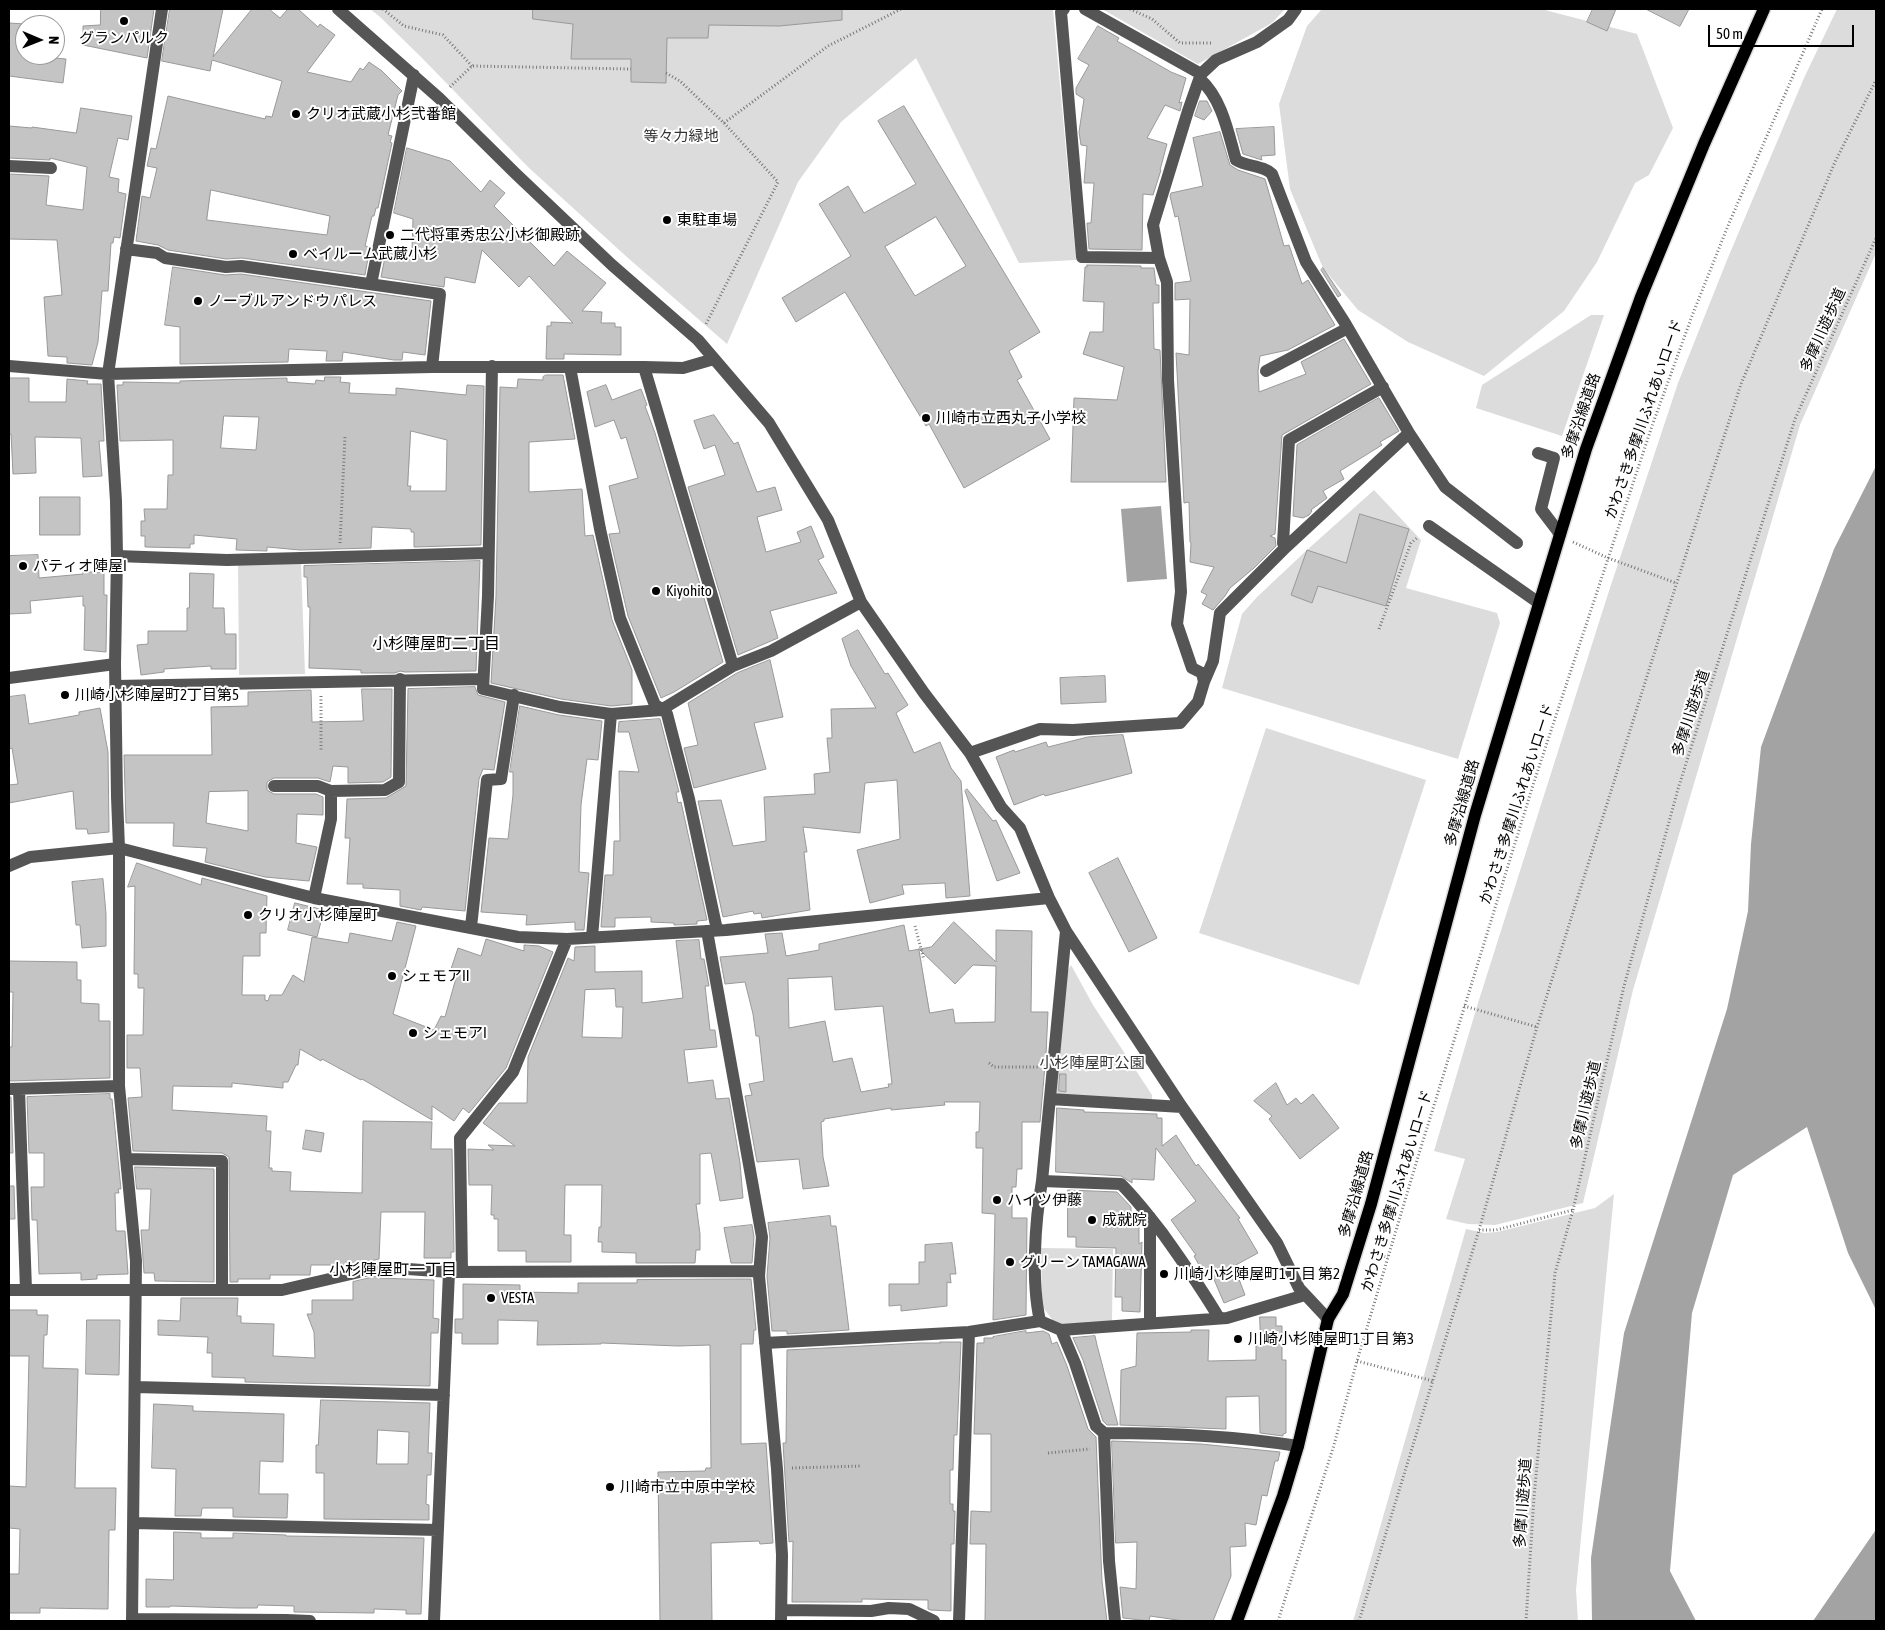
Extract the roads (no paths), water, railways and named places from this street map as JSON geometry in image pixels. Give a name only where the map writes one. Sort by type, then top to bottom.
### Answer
[{"type":"main road","name":"多摩沿線道路","points":[[1237,1621],[1298,1446],[1328,1319],[1343,1294],[1368,1213],[1448,909],[1586,449],[1641,297],[1704,144],[1764,9]]},
{"type":"street","points":[[162,9],[108,374],[116,501],[117,556],[119,1086],[136,1261],[131,1621],[310,1621]]},
{"type":"street","points":[[338,9],[439,98],[612,265],[698,340],[770,423],[828,520],[861,602],[924,693],[970,753],[1001,807],[1020,828],[1049,898],[1066,931],[1182,1106],[1277,1243],[1300,1288],[1328,1319]]},
{"type":"street","points":[[1064,9],[1062,12],[1082,257],[1159,258]]},
{"type":"street","points":[[1085,9],[1200,76],[1218,101],[1236,160],[1242,164],[1268,169],[1272,174],[1306,262],[1348,328],[1409,433],[1445,487],[1517,543]]},
{"type":"street","points":[[1204,682],[1202,673],[1192,668],[1176,624],[1181,592],[1168,380],[1167,282],[1159,258],[1153,225],[1200,76],[1216,60],[1257,42],[1288,20],[1296,9]]},
{"type":"street","points":[[371,284],[414,75]]},
{"type":"street","points":[[9,166],[50,168]]},
{"type":"street","points":[[126,250],[157,253],[165,258],[226,267],[241,266],[440,294],[432,367]]},
{"type":"street","points":[[1266,371],[1348,328]]},
{"type":"street","points":[[9,366],[108,374],[492,366],[644,366],[683,368],[714,359]]},
{"type":"street","points":[[492,366],[488,596],[482,689],[568,708],[611,714],[661,710],[733,666],[771,652],[861,602]]},
{"type":"street","points":[[644,366],[733,666]]},
{"type":"street","points":[[570,367],[598,520],[620,618],[655,705],[667,714],[684,780],[712,931],[762,1237],[759,1271],[777,1469],[782,1555],[781,1616],[871,1611],[889,1608],[909,1609],[934,1621]]},
{"type":"street","points":[[1286,547],[1283,543],[1289,440],[1383,387]]},
{"type":"street","points":[[970,753],[1040,729],[1073,730],[1180,723],[1198,702],[1204,682],[1214,661],[1220,613],[1286,547],[1409,433]]},
{"type":"street","points":[[1538,453],[1554,458],[1540,509],[1560,534]]},
{"type":"street","points":[[1429,526],[1539,603]]},
{"type":"street","points":[[117,556],[227,560],[488,553]]},
{"type":"street","points":[[9,678],[116,664]]},
{"type":"street","points":[[116,686],[400,679],[483,679]]},
{"type":"street","points":[[274,786],[318,786],[331,792],[386,790],[399,782],[400,679]]},
{"type":"street","points":[[471,927],[487,780],[501,779],[514,695]]},
{"type":"street","points":[[592,937],[611,714]]},
{"type":"street","points":[[314,898],[330,819],[331,792]]},
{"type":"street","points":[[9,866],[30,857],[119,848],[314,898],[518,937],[567,939],[712,931],[1049,898]]},
{"type":"street","points":[[1040,1321],[1036,1302],[1036,1222],[1042,1181],[1066,931]]},
{"type":"street","points":[[434,1621],[444,1395],[456,1272],[460,1138],[513,1072],[567,939]]},
{"type":"street","points":[[26,1290],[14,1089],[119,1086]]},
{"type":"street","points":[[1050,1099],[1182,1106]]},
{"type":"street","points":[[126,1159],[222,1161],[222,1290]]},
{"type":"street","points":[[1042,1181],[1121,1184],[1136,1199],[1202,1288],[1219,1318]]},
{"type":"street","points":[[1150,1217],[1150,1322]]},
{"type":"street","points":[[9,1290],[282,1290],[381,1267],[456,1272],[759,1271]]},
{"type":"street","points":[[765,1343],[969,1332],[1040,1321],[1061,1330],[1150,1322],[1227,1318],[1305,1294]]},
{"type":"street","points":[[1061,1330],[1096,1426],[1104,1433],[1153,1433],[1298,1446]]},
{"type":"street","points":[[959,1621],[969,1332]]},
{"type":"street","points":[[135,1387],[444,1395]]},
{"type":"street","points":[[1104,1433],[1109,1561],[1115,1621]]},
{"type":"street","points":[[133,1523],[438,1530]]},
{"type":"place","name":"グランパルク","points":[[124,21]]},
{"type":"place","name":"クリオ武蔵小杉弐番館","points":[[296,114]]},
{"type":"place","name":"東駐車場","points":[[667,220]]},
{"type":"place","name":"二代将軍秀忠公小杉御殿跡","points":[[390,235]]},
{"type":"place","name":"ベイルーム武蔵小杉","points":[[293,254]]},
{"type":"place","name":"ノーブル アンドウ パレス","points":[[198,301]]},
{"type":"place","name":"川崎市立西丸子小学校","points":[[926,418]]},
{"type":"place","name":"パティオ陣屋I","points":[[23,566]]},
{"type":"place","name":"Kiyohito","points":[[656,591]]},
{"type":"place","name":"川崎小杉陣屋町2丁目第5","points":[[65,695]]},
{"type":"place","name":"クリオ小杉陣屋町","points":[[248,915]]},
{"type":"place","name":"シェモアII","points":[[392,976]]},
{"type":"place","name":"シェモアI","points":[[413,1033]]},
{"type":"place","name":"ハイツ伊藤","points":[[997,1200]]},
{"type":"place","name":"成就院","points":[[1092,1220]]},
{"type":"place","name":"グリーン TAMAGAWA","points":[[1010,1262]]},
{"type":"place","name":"川崎小杉陣屋町1丁目 第2","points":[[1164,1274]]},
{"type":"place","name":"VESTA","points":[[491,1298]]},
{"type":"place","name":"川崎小杉陣屋町1丁目 第3","points":[[1238,1339]]},
{"type":"place","name":"川崎市立中原中学校","points":[[610,1487]]},
{"type":"district","name":"小杉陣屋町二丁目","points":[[436,644]]},
{"type":"district","name":"小杉陣屋町一丁目","points":[[393,1270]]},
{"type":"park label","name":"等々力緑地","points":[[681,136]]},
{"type":"park label","name":"小杉陣屋町公園","points":[[1092,1063]]}]
